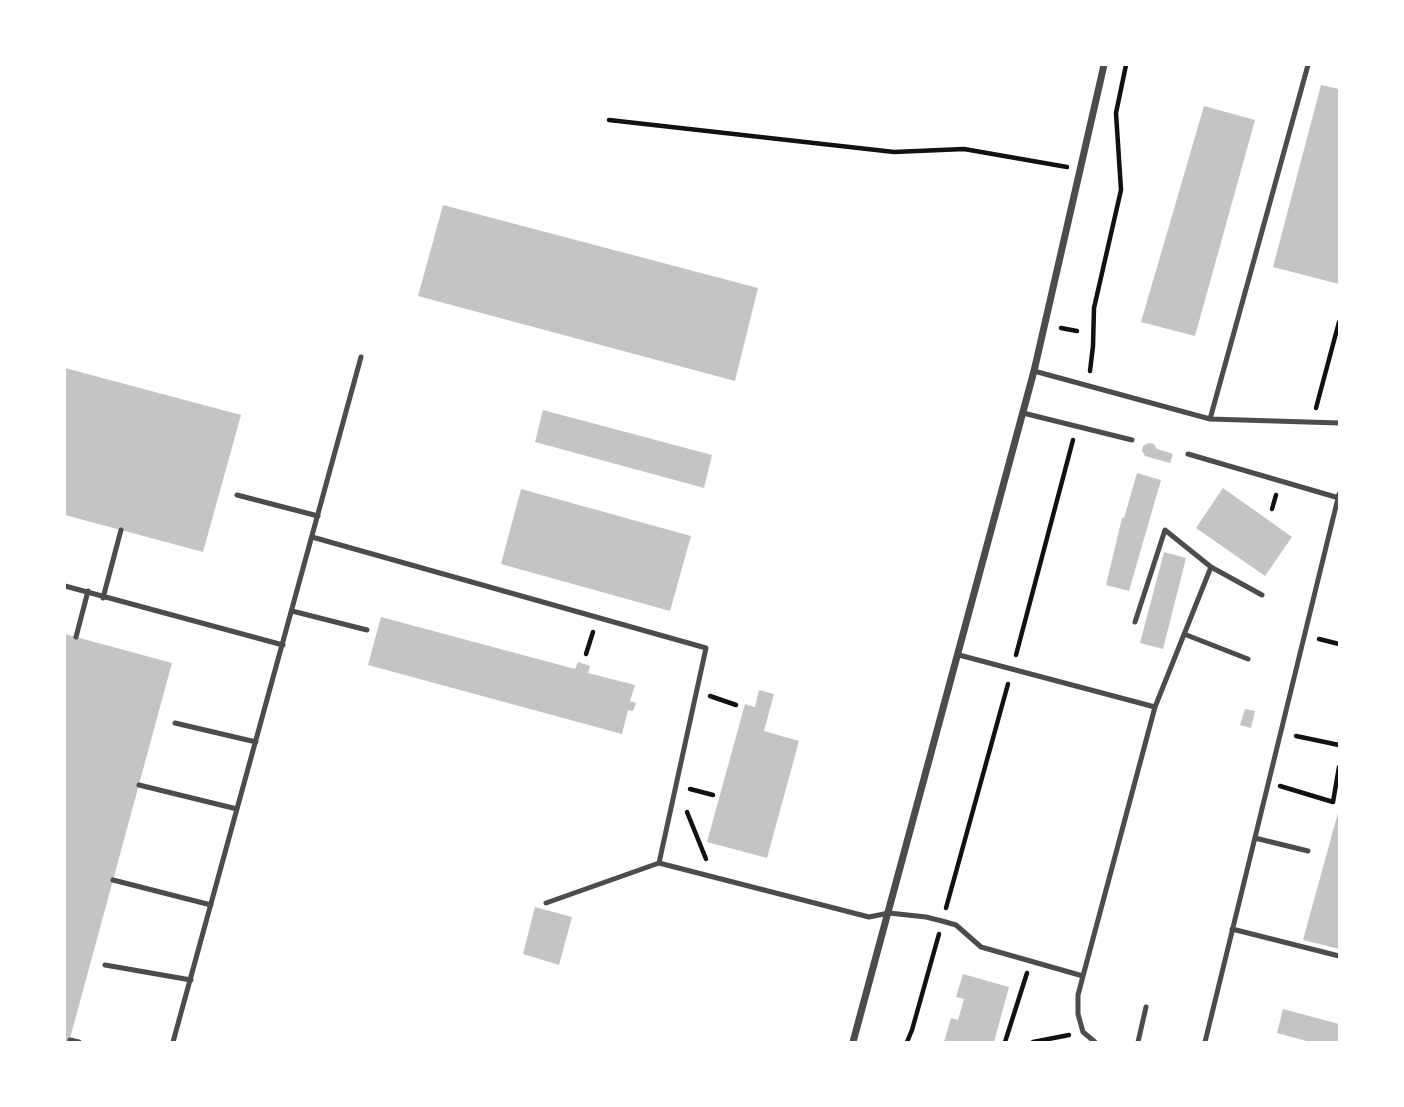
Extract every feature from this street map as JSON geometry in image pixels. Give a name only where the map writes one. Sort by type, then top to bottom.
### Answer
[{"type":"street","points":[[853,1042],[1034,371],[1104,65]]},
{"type":"lane","points":[[1210,419],[1308,65]]},
{"type":"lane","points":[[173,1042],[361,357]]},
{"type":"lane","points":[[1034,371],[1210,419],[1339,423]]},
{"type":"lane","points":[[1023,413],[1132,440]]},
{"type":"lane","points":[[1188,454],[1339,497],[1205,1042]]},
{"type":"lane","points":[[237,495],[318,516]]},
{"type":"lane","points":[[103,598],[121,530]]},
{"type":"lane","points":[[1135,622],[1164,530],[1211,567],[1262,595]]},
{"type":"lane","points":[[312,537],[706,648],[659,863]]},
{"type":"lane","points":[[1095,1042],[1083,1032],[1078,1014],[1078,995],[1155,707],[1211,567]]},
{"type":"lane","points":[[65,586],[283,645]]},
{"type":"lane","points":[[76,637],[88,592]]},
{"type":"lane","points":[[292,611],[367,630]]},
{"type":"lane","points":[[1184,634],[1248,659]]},
{"type":"lane","points":[[959,655],[1155,707]]},
{"type":"lane","points":[[175,723],[256,742]]},
{"type":"lane","points":[[139,785],[237,809]]},
{"type":"lane","points":[[1255,838],[1308,851]]},
{"type":"lane","points":[[546,903],[659,863],[869,918],[889,913],[926,917],[956,925],[981,947],[1083,976]]},
{"type":"lane","points":[[113,880],[211,905]]},
{"type":"lane","points":[[1232,929],[1339,956]]},
{"type":"lane","points":[[105,965],[191,980]]},
{"type":"lane","points":[[1138,1042],[1146,1007]]},
{"type":"lane","points":[[70,1040],[79,1042]]},
{"type":"path","points":[[1089,373],[1094,308],[1121,190],[1116,113],[1126,65]]},
{"type":"path","points":[[609,120],[894,152],[964,149],[1080,169]]},
{"type":"path","points":[[1313,422],[1339,322]]},
{"type":"path","points":[[1059,327],[1077,331]]},
{"type":"path","points":[[1014,662],[1074,438]]},
{"type":"path","points":[[586,654],[597,617]]},
{"type":"path","points":[[945,910],[1010,676]]},
{"type":"path","points":[[696,692],[736,705]]},
{"type":"path","points":[[1281,733],[1339,745]]},
{"type":"path","points":[[1268,783],[1332,802],[1339,767]]},
{"type":"path","points":[[676,785],[713,795]]},
{"type":"path","points":[[676,785],[713,877]]},
{"type":"path","points":[[907,1042],[939,932]]},
{"type":"path","points":[[1005,1042],[1031,961]]},
{"type":"path","points":[[1033,1042],[1083,1032]]},
{"type":"building","points":[[1321,85],[1339,89],[1339,284],[1273,267]]},
{"type":"building","points":[[1204,106],[1255,120],[1195,336],[1141,322]]},
{"type":"building","points":[[443,205],[758,288],[735,381],[418,296]]},
{"type":"building","points":[[65,368],[241,415],[203,552],[65,515]]},
{"type":"building","points":[[543,410],[712,455],[704,488],[535,442]]},
{"type":"building","points":[[1154,444],[1157,449],[1173,454],[1170,463],[1145,456],[1143,446]]},
{"type":"building","points":[[1137,473],[1161,480],[1129,591],[1106,585],[1122,518]]},
{"type":"building","points":[[1223,488],[1292,537],[1265,576],[1196,528]]},
{"type":"building","points":[[521,489],[691,536],[670,611],[501,564]]},
{"type":"building","points":[[1164,552],[1186,558],[1163,649],[1140,643]]},
{"type":"building","points":[[381,617],[575,669],[578,662],[590,666],[588,673],[635,685],[630,701],[636,703],[633,711],[628,710],[622,734],[368,665]]},
{"type":"building","points":[[65,634],[172,663],[69,1042],[65,1042]]},
{"type":"building","points":[[759,690],[774,694],[764,731],[799,741],[767,858],[707,842],[745,704],[755,707]]},
{"type":"building","points":[[1245,709],[1255,711],[1251,728],[1240,725]]},
{"type":"building","points":[[1339,809],[1339,949],[1303,940]]},
{"type":"building","points":[[535,907],[572,917],[559,965],[523,954]]},
{"type":"building","points":[[963,974],[1009,987],[994,1042],[944,1042],[951,1018],[958,1020],[964,999],[956,997]]},
{"type":"building","points":[[1283,1009],[1339,1024],[1339,1042],[1310,1042],[1277,1033]]}]
